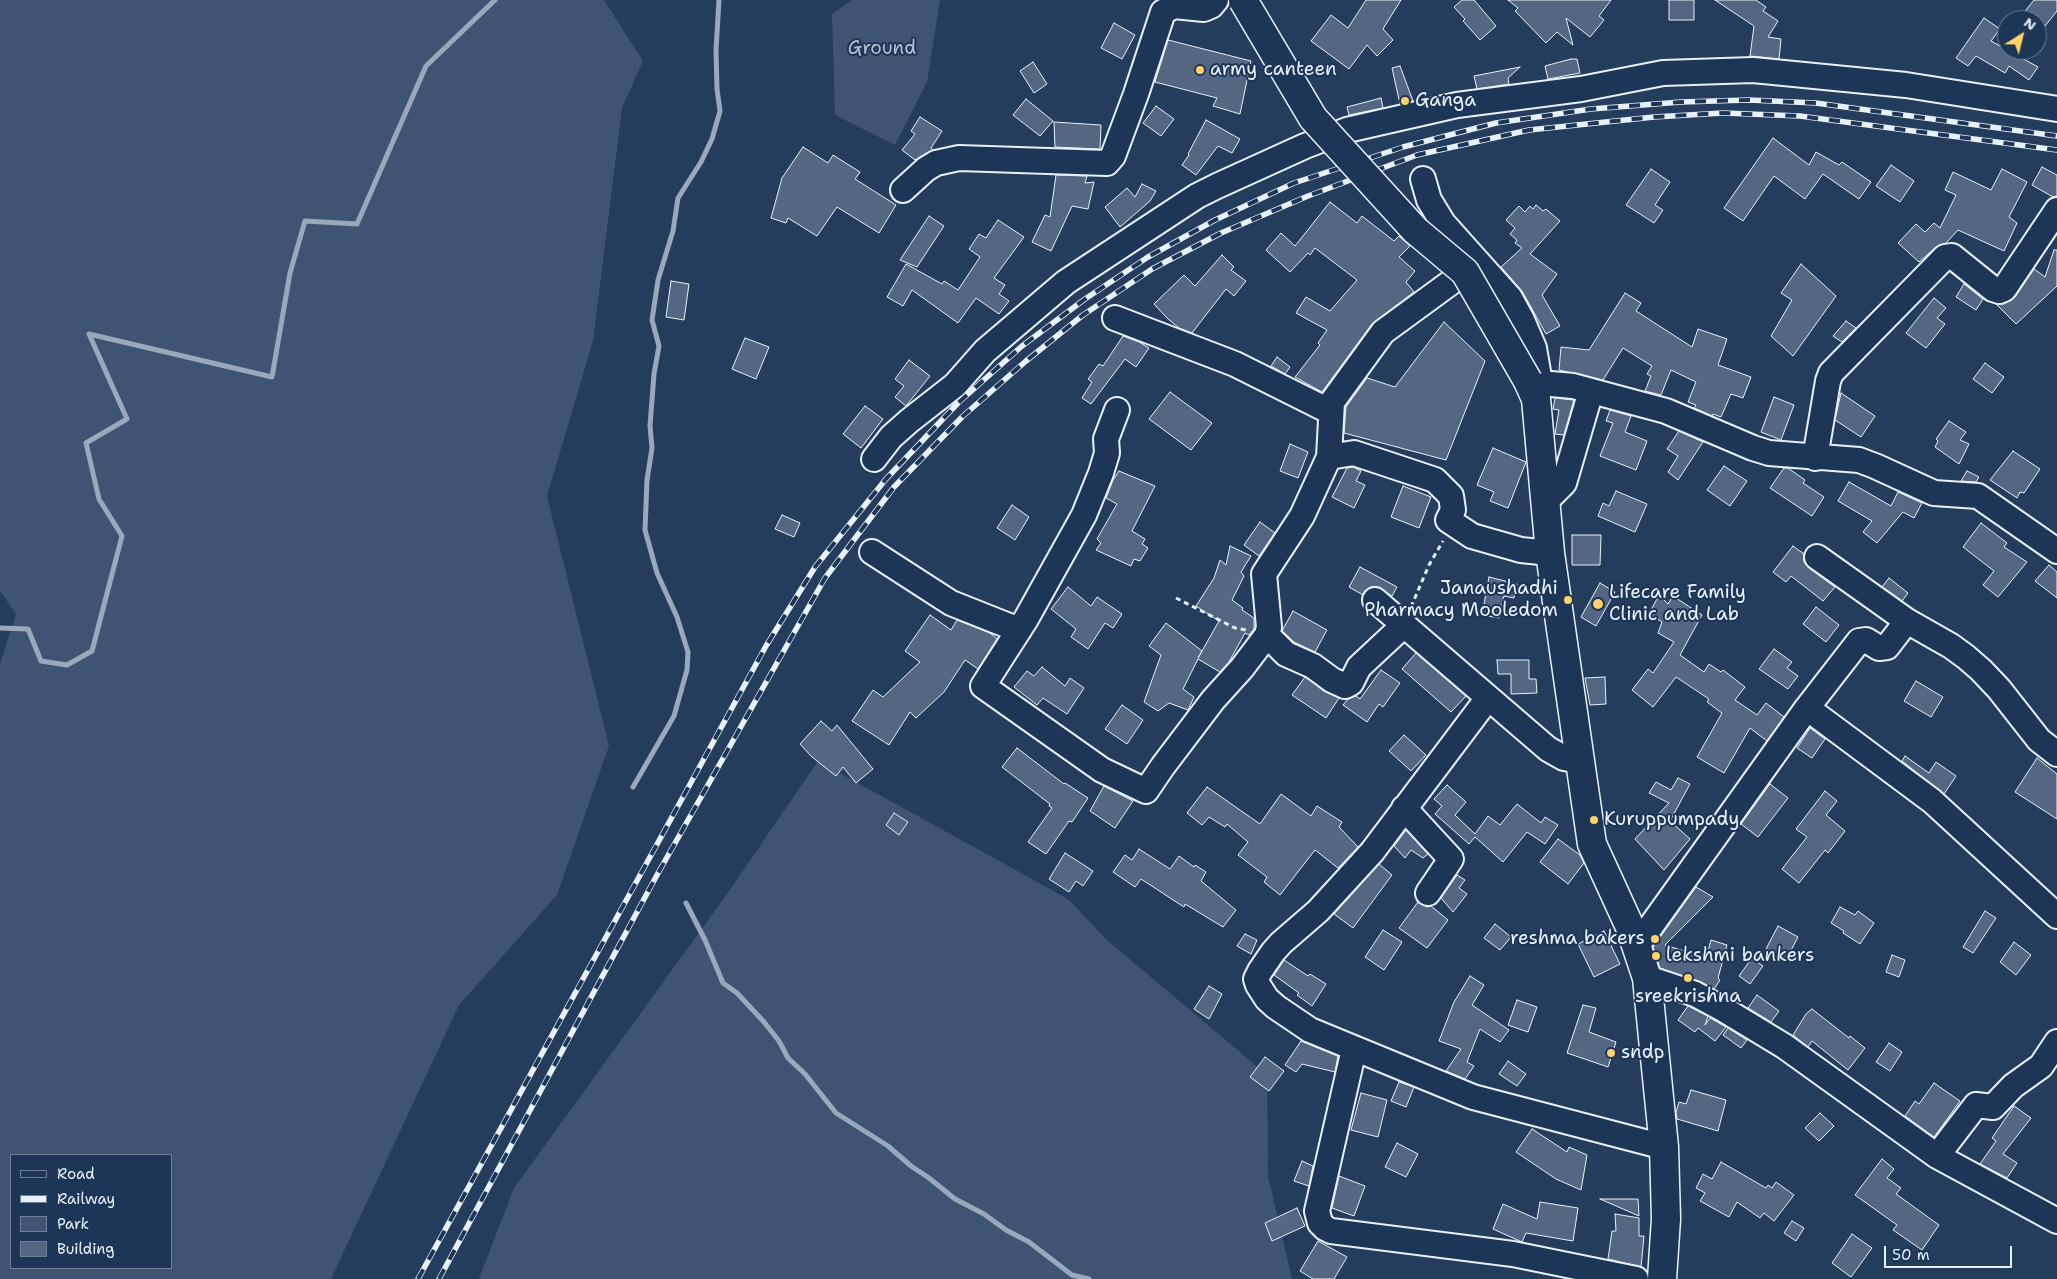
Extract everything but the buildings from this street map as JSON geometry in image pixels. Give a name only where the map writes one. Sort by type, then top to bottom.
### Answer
[{"type":"main road","points":[[1243,0],[1313,118],[1415,230],[1465,272],[1535,387],[1550,553],[1592,844],[1630,927],[1647,978],[1664,1147],[1666,1219],[1662,1279]]},
{"type":"street","points":[[903,190],[926,169],[936,163],[959,158],[1107,163],[1113,156],[1127,120],[1163,12],[1174,6],[1204,9],[1211,6],[1216,0]]},
{"type":"street","points":[[874,459],[891,437],[909,420],[951,389],[985,351],[1066,282],[1210,189],[1305,146],[1347,130],[1457,105],[1581,89],[1663,73],[1754,70],[1906,85],[2057,109]]},
{"type":"street","points":[[1423,179],[1429,200],[1442,223],[1510,298],[1522,320],[1534,348],[1535,387],[1572,386],[1666,411],[1753,448],[1770,453],[1859,460],[1934,493],[1978,496],[2057,551]]},
{"type":"street","points":[[1815,458],[1831,373],[1945,257],[1952,256],[1993,289],[1999,291],[2004,289],[2057,210]]},
{"type":"street","points":[[1117,410],[1106,439],[1107,453],[1084,515],[1066,551],[983,686],[1102,770],[1146,791],[1213,700],[1242,668],[1267,635],[1269,627],[1264,574],[1302,516],[1329,457],[1332,402],[1383,332],[1465,272]]},
{"type":"street","points":[[1115,318],[1235,364],[1331,412]]},
{"type":"street","points":[[1546,500],[1564,483],[1591,391]]},
{"type":"street","points":[[1329,457],[1354,453],[1435,480],[1451,496],[1453,510],[1448,520],[1472,536],[1521,550],[1550,553]]},
{"type":"street","points":[[872,552],[951,603],[1019,630]]},
{"type":"street","points":[[1817,557],[1907,621],[1951,646],[1981,670],[2039,740],[2057,754]]},
{"type":"street","points":[[1376,600],[1548,749],[1564,758],[1580,762]]},
{"type":"street","points":[[1636,947],[1807,708],[1860,641],[1866,640],[1879,648],[1887,647],[1907,621]]},
{"type":"street","points":[[1267,635],[1286,654],[1313,666],[1332,680],[1345,686],[1351,683],[1359,667],[1402,623]]},
{"type":"street","points":[[1488,698],[1372,852],[1324,904],[1280,943],[1256,979],[1267,999],[1289,1017],[1310,1030],[1354,1049],[1473,1097],[1664,1147]]},
{"type":"street","points":[[1807,708],[1932,801],[2057,916]]},
{"type":"street","points":[[1404,808],[1451,860],[1428,893]]},
{"type":"street","points":[[1647,978],[1695,994],[1776,1041],[1937,1156],[2057,1221]]},
{"type":"street","points":[[1937,1156],[1976,1105],[1993,1107],[2013,1086],[2041,1066],[2057,1042]]},
{"type":"street","points":[[1354,1049],[1317,1211],[1320,1223],[1325,1228],[1330,1231],[1513,1254],[1636,1279]]},
{"type":"path","points":[[1402,623],[1429,565],[1453,523]]},
{"type":"path","points":[[1176,598],[1235,628],[1267,635]]},
{"type":"green space","points":[[0,0],[604,0],[643,61],[622,108],[593,341],[547,496],[609,746],[557,895],[459,1005],[331,1279],[0,1279],[0,664],[16,614],[0,591]]},
{"type":"green space","name":"Ground","points":[[852,0],[940,0],[927,82],[895,145],[835,115],[832,14]]},
{"type":"green space","points":[[818,761],[1068,899],[1107,940],[1267,1075],[1268,1176],[1292,1279],[479,1279],[514,1188],[727,894]]},
{"type":"waterway","points":[[0,628],[28,629],[41,661],[67,665],[92,651],[122,536],[99,499],[86,443],[127,419],[89,334],[272,377],[290,273],[305,221],[357,224],[426,66],[495,0]]},
{"type":"waterway","points":[[633,787],[674,716],[687,670],[688,652],[677,617],[657,573],[645,530],[647,480],[652,448],[650,426],[654,374],[659,346],[652,320],[658,280],[673,231],[678,198],[701,162],[712,139],[720,111],[717,89],[716,50],[719,0]]},
{"type":"waterway","points":[[686,903],[705,940],[723,983],[737,993],[764,1022],[779,1041],[788,1058],[805,1074],[836,1113],[888,1146],[955,1199],[984,1214],[1006,1230],[1029,1242],[1072,1275],[1089,1279]]},
{"type":"railway","points":[[418,1279],[766,646],[815,567],[886,479],[958,403],[1022,346],[1085,299],[1148,257],[1215,220],[1294,183],[1403,147],[1496,123],[1591,109],[1681,102],[1749,100],[1816,103],[2057,136]]},
{"type":"railway","points":[[439,1279],[657,875],[825,578],[894,487],[963,416],[1026,361],[1083,315],[1152,269],[1221,233],[1308,196],[1417,155],[1529,130],[1654,117],[1723,113],[1800,116],[2057,150]]},
{"type":"place","name":"army canteen","points":[[1200,70]]},
{"type":"place","name":"Ganga","points":[[1405,101]]},
{"type":"place","name":"Janaushadhi Pharmacy Mooledom","points":[[1568,600]]},
{"type":"place","name":"Lifecare Family Clinic and Lab","points":[[1598,604]]},
{"type":"place","name":"Kuruppumpady","points":[[1594,820]]},
{"type":"place","name":"reshma bakers","points":[[1655,939]]},
{"type":"place","name":"lekshmi bankers","points":[[1656,956]]},
{"type":"place","name":"sreekrishna","points":[[1688,978]]},
{"type":"place","name":"sndp","points":[[1611,1053]]}]
